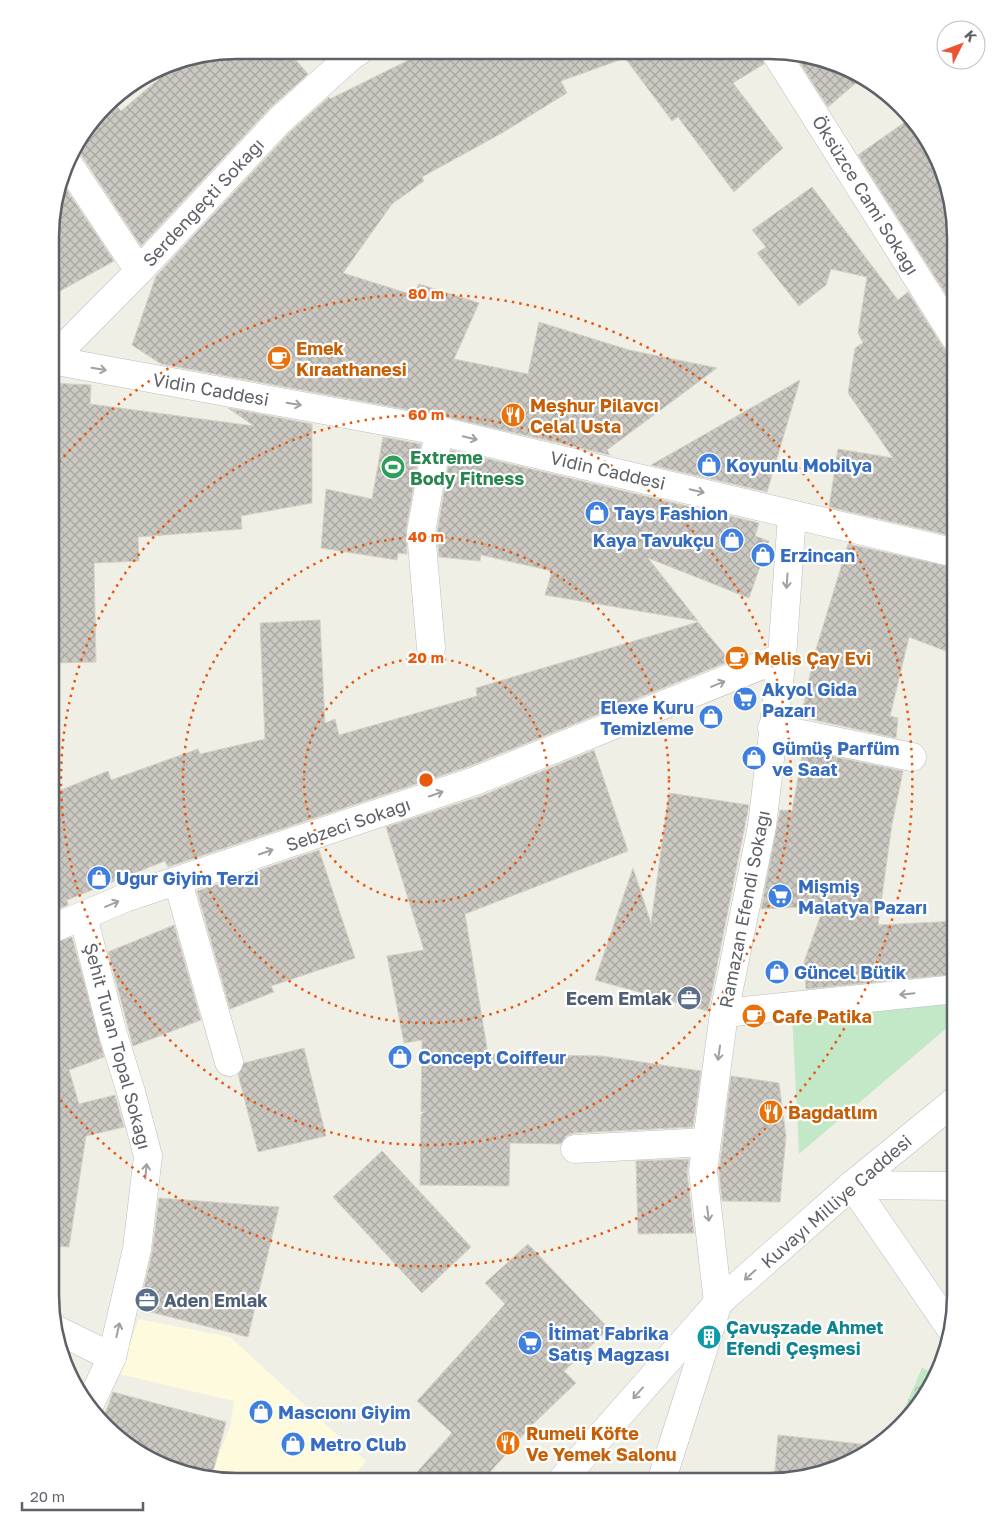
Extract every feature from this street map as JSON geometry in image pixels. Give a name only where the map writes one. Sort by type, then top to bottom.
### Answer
[{"type":"street","name":"Serdengeçti Sokağı","points":[[59,352],[139,271],[280,120],[348,59]]},
{"type":"street","name":"Öksüzce Cami Sokağı","points":[[779,59],[947,325]]},
{"type":"street","points":[[72,169],[139,271]]},
{"type":"street","name":"Vidin Caddesi","points":[[59,361],[439,431],[947,551]]},
{"type":"street","points":[[431,648],[421,532],[439,431]]},
{"type":"street","name":"Ramazan Efendi Sokağı","points":[[718,1303],[703,1171],[724,1013],[762,826],[772,728],[782,657],[792,515]]},
{"type":"street","name":"Sebzeci Sokağı","points":[[59,925],[126,898],[475,781],[782,657]]},
{"type":"street","points":[[772,728],[912,757]]},
{"type":"street","points":[[178,882],[229,1062]]},
{"type":"street","name":"Şehit Turan Topal Sokağı","points":[[83,916],[112,1031],[148,1156],[137,1249],[112,1357],[92,1399]]},
{"type":"street","points":[[724,1013],[947,990]]},
{"type":"street","name":"Kuvayı Milliye Caddesi","points":[[568,1473],[718,1303],[852,1185],[947,1107]]},
{"type":"street","points":[[575,1150],[706,1142]]},
{"type":"street","points":[[852,1185],[947,1186]]},
{"type":"street","points":[[852,1185],[946,1320]]},
{"type":"street","points":[[664,1473],[718,1303]]},
{"type":"street","points":[[63,1333],[112,1357]]},
{"type":"shaded area","points":[[139,1319],[230,1337],[366,1461],[356,1473],[212,1472],[230,1427],[234,1401],[119,1374]]},
{"type":"green space","points":[[947,995],[947,1028],[799,1154],[792,1013]]},
{"type":"green space","points":[[922,1368],[930,1371],[911,1404],[902,1414]]},
{"type":"building","points":[[225,59],[295,59],[308,74],[269,109],[141,246],[80,153],[95,128],[103,119],[116,106],[121,111],[166,73],[202,62]]},
{"type":"building","points":[[411,59],[622,59],[561,81],[567,93],[502,133],[422,177],[424,181],[392,204],[343,273],[413,295],[419,284],[479,303],[454,359],[528,374],[539,322],[629,350],[717,368],[607,450],[610,455],[442,416],[161,364],[132,345],[156,276],[291,131],[329,97],[330,99]]},
{"type":"building","points":[[626,59],[762,59],[764,64],[733,83],[783,148],[734,192],[678,117],[672,121]]},
{"type":"building","points":[[799,61],[838,72],[857,82],[828,107]]},
{"type":"building","points":[[905,122],[911,128],[934,168],[944,202],[947,225],[947,296],[858,155]]},
{"type":"building","points":[[812,187],[898,300],[908,292],[947,352],[947,535],[829,507],[838,449],[893,458],[848,393],[855,348],[863,343],[858,333],[867,277],[831,269],[826,285],[799,306],[757,253],[766,247],[752,230]]},
{"type":"building","points":[[66,188],[114,261],[59,292],[59,225]]},
{"type":"building","points":[[800,380],[767,492],[651,465]]},
{"type":"building","points":[[59,383],[91,385],[90,404],[254,426],[228,408],[312,424],[312,503],[241,516],[242,529],[138,537],[139,561],[94,563],[96,662],[59,663]]},
{"type":"building","points":[[383,437],[421,444],[406,529],[407,554],[398,553],[397,560],[321,548],[326,489],[372,499]]},
{"type":"building","points":[[451,450],[759,523],[755,536],[769,541],[749,598],[648,558],[698,621],[545,595],[552,571],[481,555],[480,561],[439,557],[437,533]]},
{"type":"building","points":[[848,544],[947,566],[947,652],[909,637],[890,716],[898,718],[896,738],[801,717],[814,656]]},
{"type":"building","points":[[320,620],[325,723],[335,719],[339,735],[477,696],[476,688],[698,622],[730,661],[470,766],[168,867],[165,861],[67,900],[68,905],[59,909],[59,791],[108,771],[111,780],[198,749],[200,754],[265,739],[260,623]]},
{"type":"building","points":[[594,750],[628,851],[465,914],[488,1054],[602,1056],[701,1071],[693,1127],[574,1133],[566,1136],[561,1144],[510,1143],[509,1186],[420,1185],[421,1115],[425,1111],[421,1112],[422,1040],[404,1043],[387,956],[424,950],[386,827],[481,796]]},
{"type":"building","points":[[803,750],[903,771],[892,824],[878,925],[947,921],[947,975],[806,989],[804,962],[824,906],[761,909],[780,810],[792,811]]},
{"type":"building","points":[[669,793],[749,805],[708,1011],[595,980],[633,868],[651,923]]},
{"type":"building","points":[[319,850],[355,958],[271,986],[274,992],[230,1009],[197,891]]},
{"type":"building","points":[[174,925],[201,1020],[133,1046],[108,952]]},
{"type":"building","points":[[72,937],[104,1057],[69,1070],[79,1104],[115,1095],[124,1127],[86,1136],[69,1247],[59,1246],[59,941]]},
{"type":"building","points":[[304,1048],[326,1136],[258,1152],[238,1074],[244,1063]]},
{"type":"building","points":[[731,1076],[779,1083],[786,1136],[780,1202],[722,1201],[719,1171]]},
{"type":"building","points":[[382,1151],[471,1247],[422,1293],[333,1197]]},
{"type":"building","points":[[689,1159],[687,1173],[694,1233],[638,1234],[636,1161]]},
{"type":"building","points":[[159,1198],[279,1207],[248,1337],[139,1309],[152,1253]]},
{"type":"building","points":[[528,1244],[609,1329],[564,1371],[576,1383],[533,1424],[489,1473],[416,1473],[452,1433],[417,1401],[505,1304],[485,1283]]},
{"type":"building","points":[[113,1392],[226,1422],[213,1472],[179,1464],[158,1455],[128,1437],[105,1415]]},
{"type":"building","points":[[778,1435],[865,1445],[827,1464],[793,1472],[775,1473]]},
{"type":"place","name":"Emek Kıraathanesi","points":[[279,358]]},
{"type":"place","name":"Meşhur Pilavcı Celal Usta","points":[[513,415]]},
{"type":"place","name":"Koyunlu Mobilya","points":[[709,465]]},
{"type":"place","name":"Extreme Body Fitness","points":[[393,467]]},
{"type":"place","name":"Tays Fashion","points":[[597,513]]},
{"type":"place","name":"Kaya Tavukçu","points":[[732,540]]},
{"type":"place","name":"Erzincan","points":[[763,555]]},
{"type":"place","name":"Melis Çay Evi","points":[[737,658]]},
{"type":"place","name":"Akyol Gida Pazarı","points":[[745,699]]},
{"type":"place","name":"Elexe Kuru Temizleme","points":[[711,717]]},
{"type":"place","name":"Gümüş Parfüm ve Saat","points":[[754,758]]},
{"type":"place","name":"Uğur Giyim Terzi","points":[[99,878]]},
{"type":"place","name":"Mişmiş Malatya Pazarı","points":[[780,896]]},
{"type":"place","name":"Güncel Bütik","points":[[777,972]]},
{"type":"place","name":"Ecem Emlak","points":[[689,998]]},
{"type":"place","name":"Cafe Patika","points":[[754,1016]]},
{"type":"place","name":"Concept Coiffeur","points":[[400,1057]]},
{"type":"place","name":"Bağdatlım","points":[[771,1112]]},
{"type":"place","name":"Aden Emlak","points":[[147,1300]]},
{"type":"place","name":"Çavuşzade Ahmet Efendi Çeşmesi","points":[[709,1337]]},
{"type":"place","name":"İtimat Fabrika Satış Mağzası","points":[[530,1343]]},
{"type":"place","name":"Mascıonı Giyim","points":[[261,1412]]},
{"type":"place","name":"Rumeli Köfte Ve Yemek Salonu","points":[[508,1443]]},
{"type":"place","name":"Metro Club","points":[[293,1444]]}]
